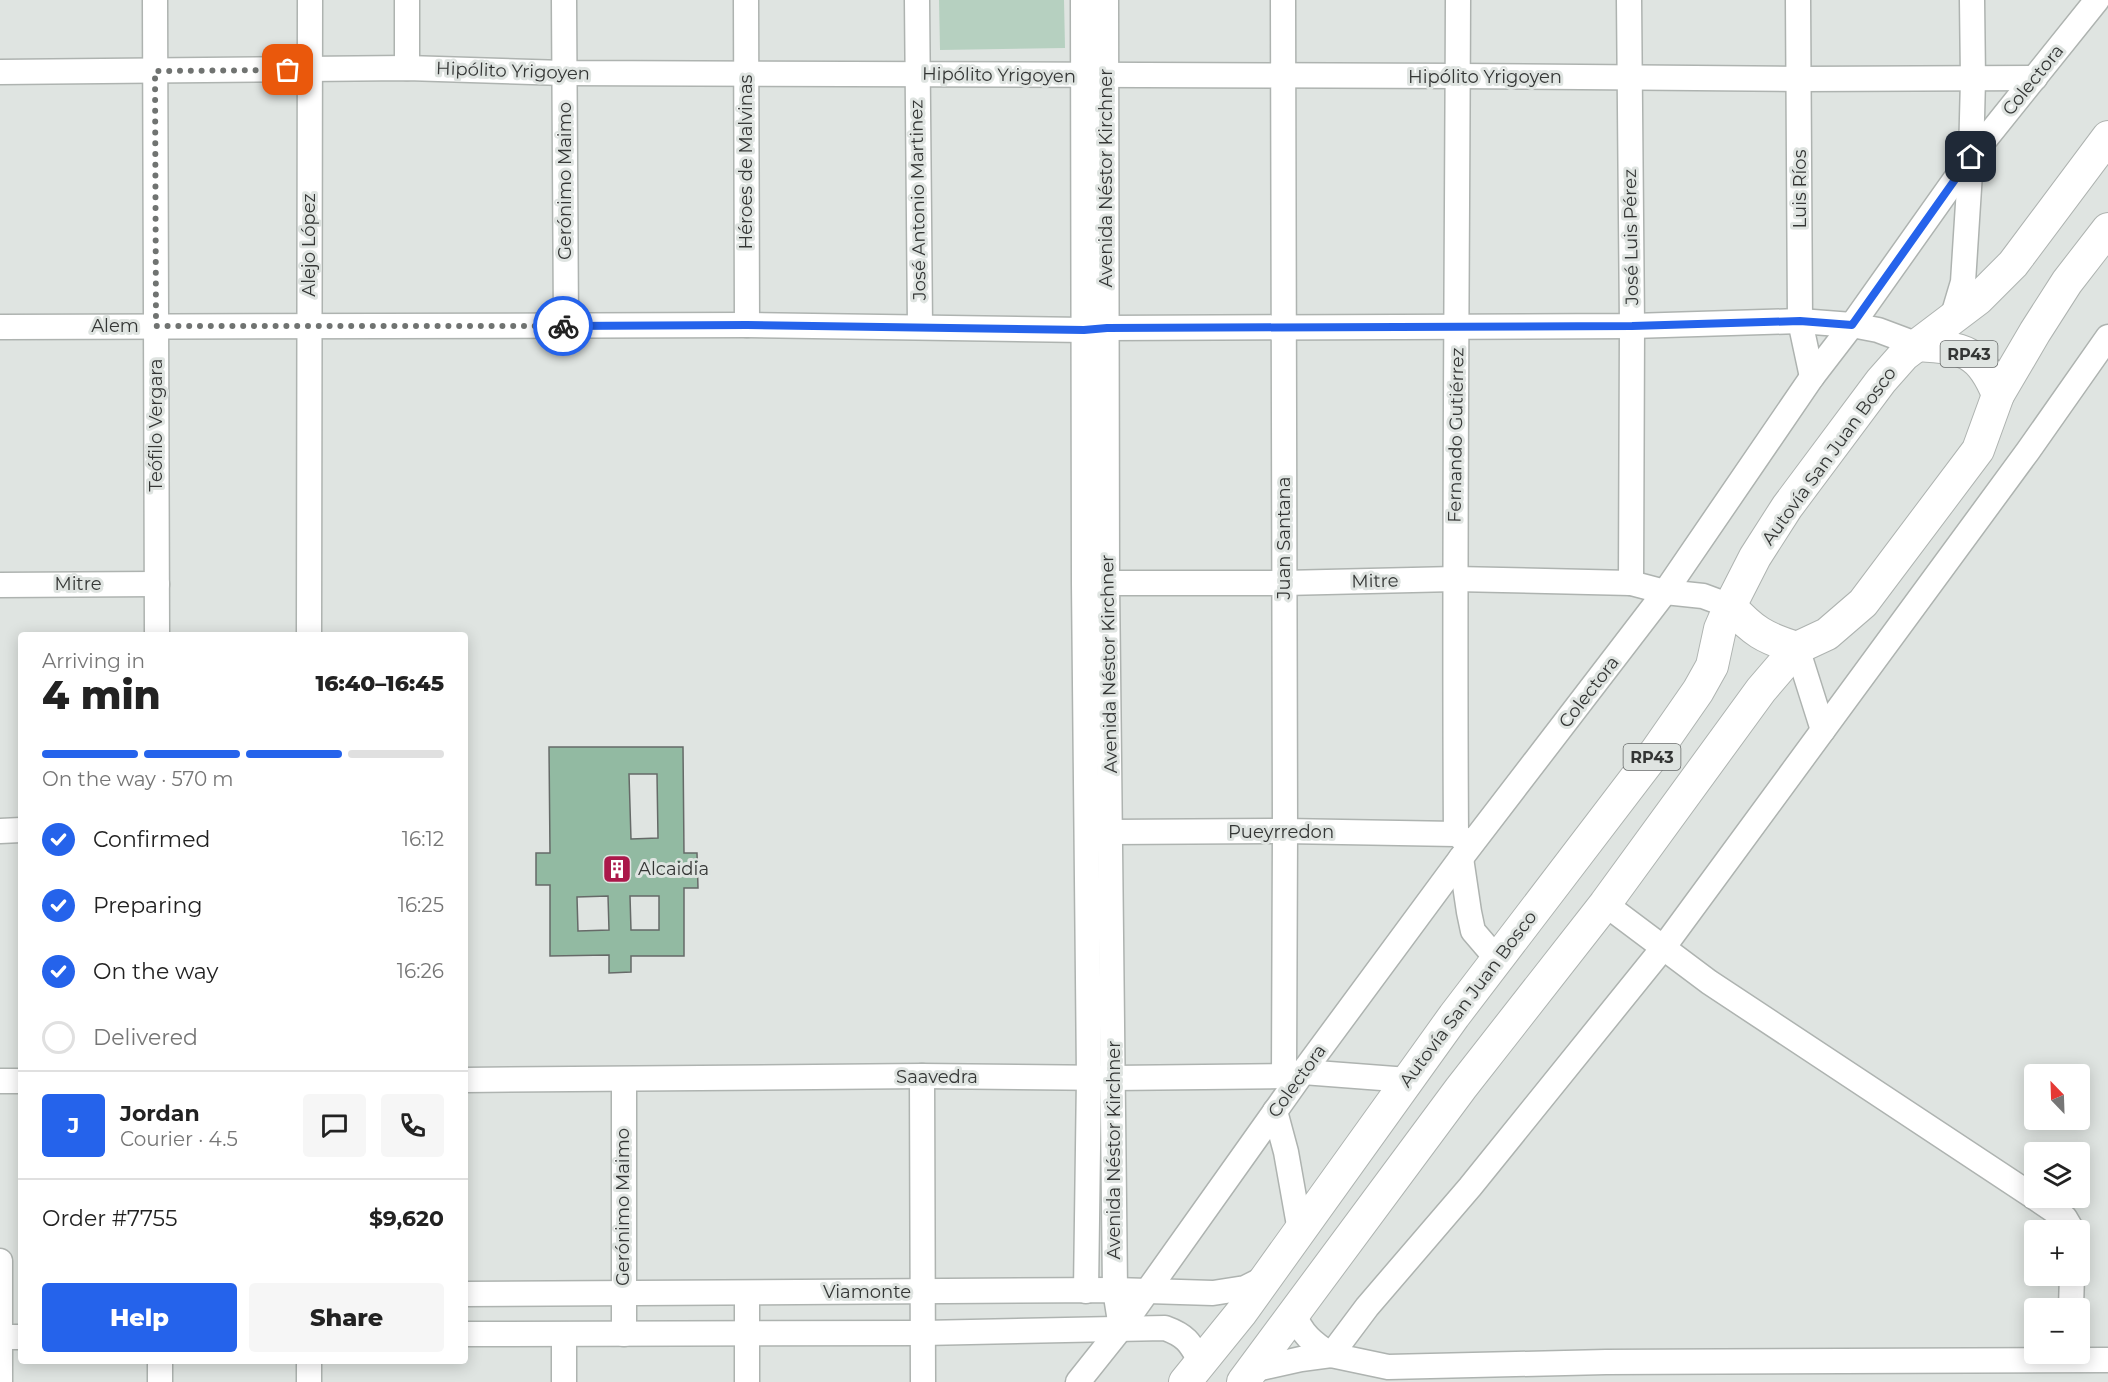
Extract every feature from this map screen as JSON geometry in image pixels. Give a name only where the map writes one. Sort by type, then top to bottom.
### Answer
[{"type":"main road","name":"Autovía San Juan Bosco","points":[[1193,1372],[1267,1277],[1454,1016],[1657,750],[1698,691],[1712,666],[1720,629],[1730,606],[1755,557],[1787,507],[1881,381],[1904,355],[1978,299],[2013,264],[2108,136]]},
{"type":"main road","name":"RP43","points":[[1247,1376],[1461,1088],[1605,904],[1761,690],[1797,648],[1827,634],[1863,603],[1978,450],[1998,395],[2067,282],[2108,228]]},
{"type":"main road","name":"RP43","points":[[1918,345],[1956,348],[1970,354],[1991,377],[1998,395]]},
{"type":"main road","points":[[1730,606],[1749,626],[1775,641],[1797,648]]},
{"type":"street","name":"Teófilo Vergara","points":[[155,0],[157,632]]},
{"type":"street","name":"Alejo López","points":[[309,632],[310,0]]},
{"type":"street","points":[[406,0],[407,68]]},
{"type":"street","name":"Gerónimo Maimo","points":[[564,0],[566,326]]},
{"type":"street","name":"Héroes de Malvinas","points":[[746,0],[747,325]]},
{"type":"street","name":"José Antonio Martinez","points":[[917,0],[920,327]]},
{"type":"street","name":"Avenida Néstor Kirchner","points":[[1083,0],[1094,75],[1099,833],[1113,1078],[1115,1290],[1120,1328]]},
{"type":"street","name":"Avenida Néstor Kirchner","points":[[1094,75],[1106,0]]},
{"type":"street","name":"Juan Santana","points":[[1283,0],[1285,831],[1293,1074]]},
{"type":"street","name":"Fernando Gutiérrez","points":[[1458,0],[1455,579],[1463,846],[1468,912],[1473,931],[1497,959]]},
{"type":"street","name":"José Luis Pérez","points":[[1629,0],[1632,326],[1631,583]]},
{"type":"street","name":"Luis Ríos","points":[[1798,0],[1800,321],[1812,377]]},
{"type":"street","points":[[1952,319],[1963,282],[1971,157],[1972,0]]},
{"type":"street","name":"Colectora","points":[[1078,1382],[1147,1292],[1275,1111],[1293,1074],[1463,846],[1665,592],[1812,377],[1852,325],[1971,157],[2097,0]]},
{"type":"street","name":"Hipólito Yrigoyen","points":[[0,72],[407,68],[564,74],[2035,78]]},
{"type":"street","name":"Alem","points":[[0,327],[747,325],[1096,329],[1632,326],[1800,321],[1852,325],[1878,330],[1918,345]]},
{"type":"street","points":[[1331,1355],[1367,1307],[1470,1186],[1663,948],[2108,337]]},
{"type":"street","points":[[1978,450],[2010,474]]},
{"type":"street","name":"Mitre","points":[[1096,583],[1284,583],[1455,579],[1631,583],[1665,592],[1703,596],[1730,606]]},
{"type":"street","name":"Mitre","points":[[0,585],[157,584]]},
{"type":"street","points":[[1797,648],[1823,730]]},
{"type":"street","points":[[0,831],[18,831]]},
{"type":"street","name":"Pueyrredon","points":[[1099,833],[1285,831],[1463,846]]},
{"type":"street","name":"Avenida Néstor Kirchner","points":[[1086,1291],[1089,1077],[1099,833]]},
{"type":"street","points":[[1605,904],[1709,982],[2024,1190]]},
{"type":"street","name":"Saavedra","points":[[468,1080],[922,1076],[1113,1078],[1293,1074],[1408,1080]]},
{"type":"street","points":[[922,1076],[923,1382]]},
{"type":"street","name":"Gerónimo Maimo","points":[[624,1080],[624,1334]]},
{"type":"street","points":[[0,1081],[18,1081]]},
{"type":"street","points":[[1275,1111],[1286,1152],[1300,1231]]},
{"type":"street","points":[[2050,1208],[2066,1220]]},
{"type":"street","points":[[0,1261],[0,1382]]},
{"type":"street","name":"Viamonte","points":[[468,1294],[1115,1290],[1213,1293],[1245,1288],[1267,1277]]},
{"type":"street","points":[[747,1293],[747,1382]]},
{"type":"street","points":[[0,1297],[18,1297]]},
{"type":"street","points":[[1294,1313],[1301,1330],[1311,1342],[1331,1355]]},
{"type":"street","points":[[468,1334],[747,1334],[1166,1328],[1180,1333],[1190,1341],[1193,1372]]},
{"type":"street","points":[[564,1335],[564,1382]]},
{"type":"street","points":[[0,1337],[18,1337]]},
{"type":"street","points":[[1247,1376],[1301,1359],[1331,1355],[1388,1367],[2024,1357]]},
{"type":"street","points":[[2090,1359],[2108,1360]]},
{"type":"street","points":[[160,1364],[160,1382]]},
{"type":"street","points":[[309,1364],[309,1382]]},
{"type":"green space","points":[[939,0],[1064,0],[1065,48],[940,50]]},
{"type":"building","name":"Alcaidia","points":[[549,747],[683,747],[684,853],[697,853],[698,888],[684,888],[684,956],[631,956],[631,972],[609,973],[609,955],[550,956],[550,885],[536,885],[536,853],[550,853]],"holes":[[[629,774],[657,774],[658,838],[631,839]],[[608,896],[609,930],[578,931],[577,897]],[[630,896],[659,896],[659,930],[631,930]]]},
{"type":"way so far","points":[[288,70],[155,71],[156,326],[563,326]]},
{"type":"place","name":"Alcaidia","points":[[617,869]]},
{"type":"route","points":[[563,326],[747,325],[1084,330],[1107,328],[1632,326],[1800,321],[1852,325],[1971,157]]}]
